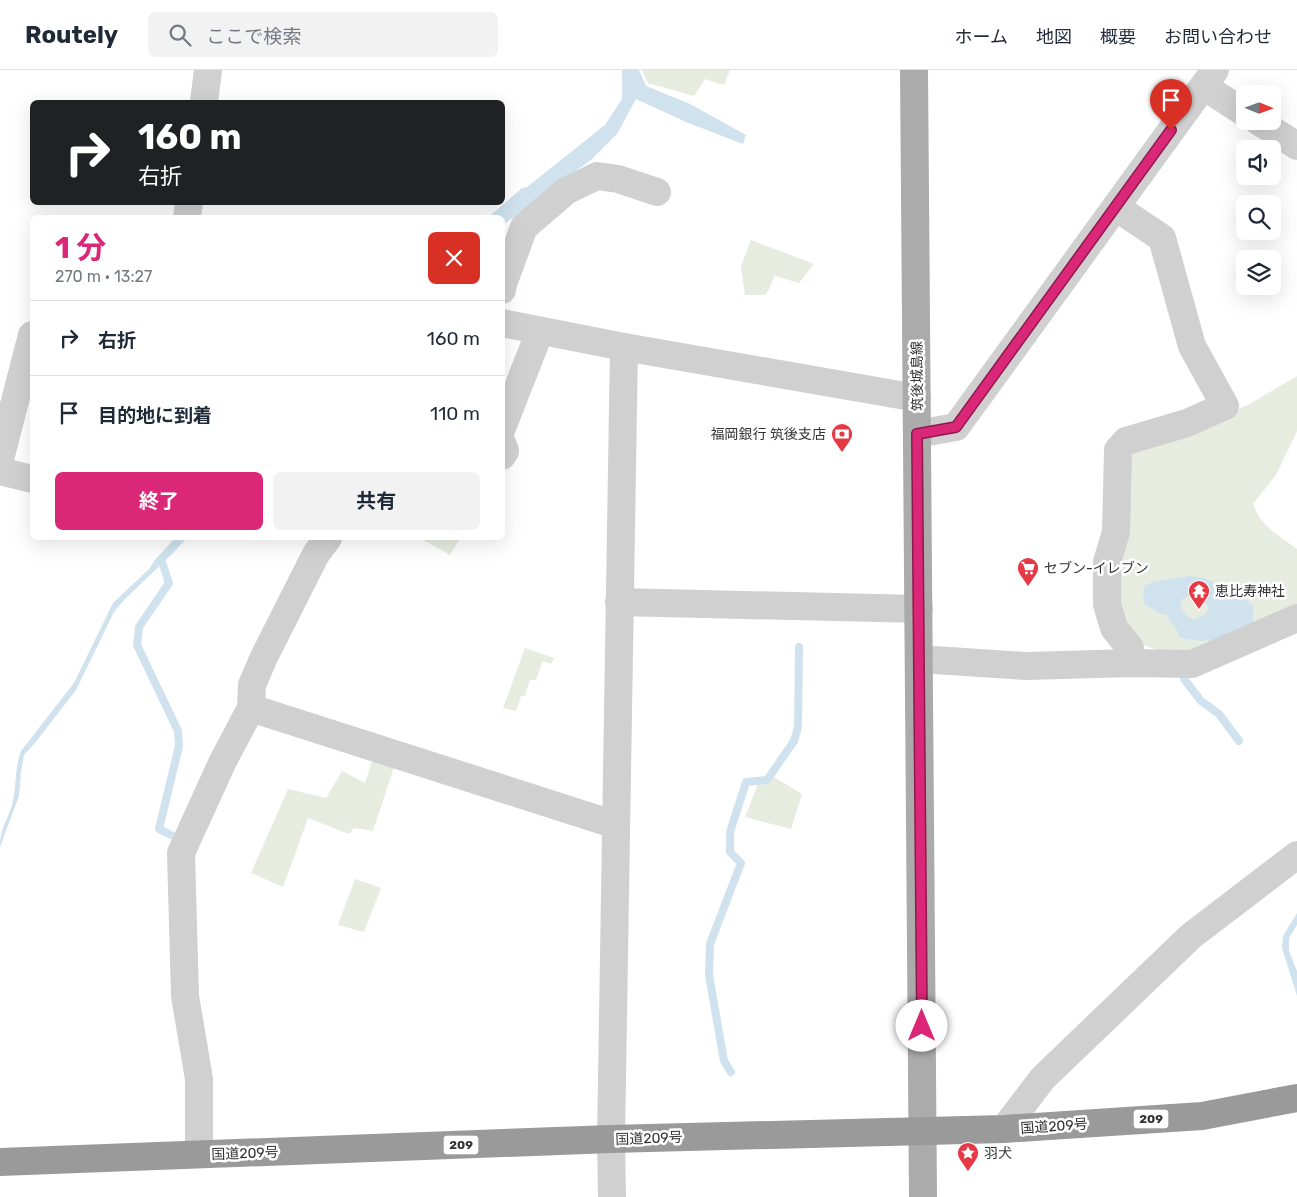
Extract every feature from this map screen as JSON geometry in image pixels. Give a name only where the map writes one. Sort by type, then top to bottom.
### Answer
[{"type":"highway","name":"国道209号","points":[[0,1162],[611,1140],[1004,1129],[1202,1116],[1297,1098]]},
{"type":"main road","name":"筑後城島線","points":[[914,70],[923,1197]]},
{"type":"street","points":[[204,100],[208,70]]},
{"type":"street","points":[[917,434],[956,427],[1214,82],[1236,104]]},
{"type":"street","points":[[1272,130],[1297,146]]},
{"type":"street","points":[[505,279],[524,227],[566,191],[597,176],[618,179],[657,192]]},
{"type":"street","points":[[1126,214],[1162,238],[1192,346],[1225,406],[1186,423],[1126,441],[1118,450],[1116,532],[1107,562],[1107,604],[1114,628],[1130,648],[1134,663]]},
{"type":"street","points":[[505,324],[624,347],[917,398]]},
{"type":"street","points":[[505,420],[540,331]]},
{"type":"street","points":[[0,459],[30,343]]},
{"type":"street","points":[[612,1197],[611,1140],[624,347]]},
{"type":"street","points":[[0,470],[30,478]]},
{"type":"street","points":[[199,1154],[199,1079],[185,996],[181,853],[223,761],[251,708],[252,685],[264,657],[316,554],[326,540]]},
{"type":"street","points":[[620,602],[919,609]]},
{"type":"street","points":[[919,659],[1026,666],[1134,663],[1192,664],[1297,618]]},
{"type":"street","points":[[251,708],[616,825]]},
{"type":"street","points":[[1004,1129],[1043,1078],[1191,936],[1297,855]]},
{"type":"shaded area","points":[[642,70],[730,70],[724,85],[705,79],[694,96],[648,83]]},
{"type":"shaded area","points":[[751,240],[814,264],[799,283],[775,276],[766,295],[745,295],[741,266]]},
{"type":"shaded area","points":[[1297,376],[1297,431],[1276,475],[1253,504],[1265,525],[1297,549],[1297,613],[1188,661],[1135,642],[1111,606],[1124,468],[1134,453],[1219,419],[1253,402]]},
{"type":"shaded area","points":[[424,540],[459,540],[450,555]]},
{"type":"shaded area","points":[[525,648],[554,658],[551,664],[543,661],[536,680],[530,680],[525,696],[521,696],[516,711],[503,708]]},
{"type":"shaded area","points":[[375,752],[396,761],[373,831],[354,828],[349,834],[308,818],[283,887],[251,873],[288,789],[326,798],[342,771],[365,783]]},
{"type":"shaded area","points":[[774,777],[802,794],[791,829],[745,817],[758,784],[770,782]]},
{"type":"shaded area","points":[[355,879],[381,888],[364,932],[338,925]]},
{"type":"water","points":[[622,70],[639,70],[646,86],[688,103],[746,135],[743,144],[686,122],[636,99],[617,134],[592,159],[505,224],[505,215],[491,215],[505,205],[505,203],[522,188],[527,187],[605,125],[622,99]]},
{"type":"water","points":[[173,540],[185,540],[114,612],[76,690],[24,755],[19,796],[0,847],[2,830],[14,799],[17,765],[21,751],[74,683],[113,603],[149,569]]},
{"type":"water","points":[[1188,576],[1211,581],[1231,595],[1235,593],[1253,605],[1253,623],[1235,633],[1218,639],[1199,641],[1179,637],[1177,630],[1166,614],[1161,614],[1143,603],[1144,586],[1153,582]],"holes":[[[1192,595],[1201,598],[1209,608],[1206,614],[1194,620],[1187,616],[1180,608],[1182,599]]]},
{"type":"water","points":[[1297,913],[1297,925],[1289,938],[1289,951],[1297,971],[1297,996],[1282,948],[1283,936]]},
{"type":"waterway","points":[[161,559],[169,583],[139,627],[137,645],[178,731],[179,746],[159,829],[175,837]]},
{"type":"waterway","points":[[731,1072],[724,1061],[709,975],[710,944],[741,863],[730,852],[730,832],[746,782],[767,780],[794,741],[798,727],[799,647]]},
{"type":"waterway","points":[[1184,679],[1201,701],[1219,714],[1239,741]]},
{"type":"place","name":"福岡銀行 筑後支店","points":[[842,453]]},
{"type":"place","name":"セブン-イレブン","points":[[1028,587]]},
{"type":"place","name":"恵比寿神社","points":[[1199,610]]},
{"type":"place","name":"羽犬","points":[[968,1172]]},
{"type":"route","points":[[922,1026],[917,434],[956,427],[1171,130]]}]
